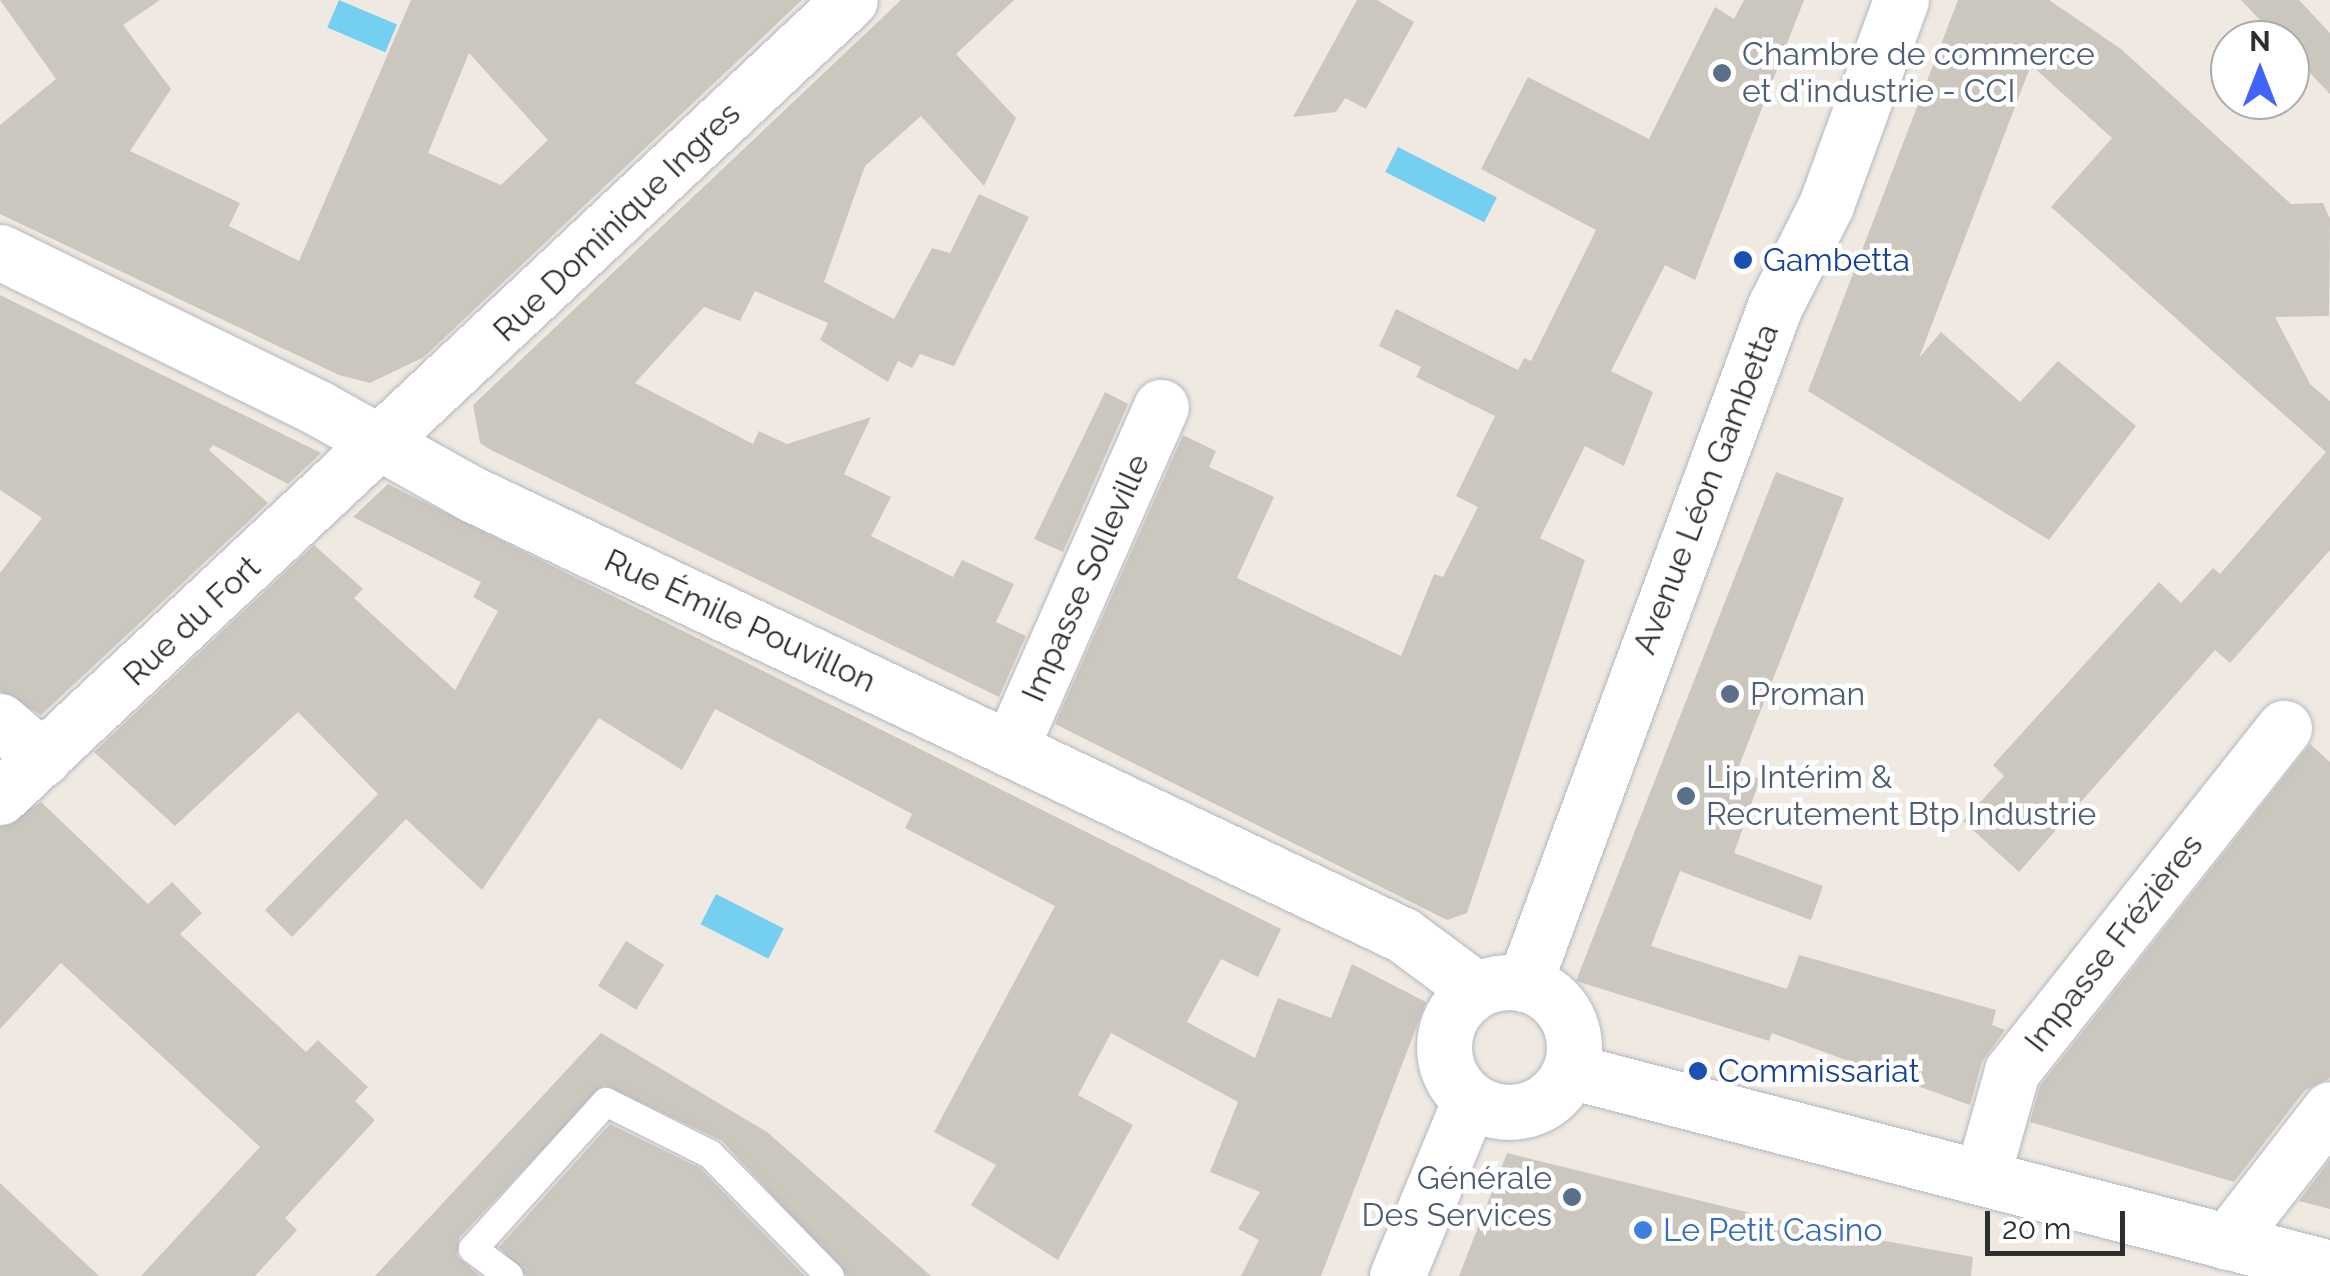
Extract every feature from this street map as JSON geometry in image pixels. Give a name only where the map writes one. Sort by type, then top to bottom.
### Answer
[{"type":"street","name":"Rue Dominique Ingres","points":[[384,444],[850,0]]},
{"type":"street","name":"Avenue Léon Gambetta","points":[[1470,1100],[1455,1084],[1444,1044],[1454,1013],[1500,987],[1774,306],[1826,205],[1901,0]]},
{"type":"street","name":"Rue Émile Pouvillon","points":[[0,252],[384,444],[472,494],[1403,935],[1500,987]]},
{"type":"street","name":"Impasse Solleville","points":[[1010,748],[1161,407]]},
{"type":"street","name":"Rue du Fort","points":[[0,798],[384,444]]},
{"type":"street","points":[[0,720],[43,758]]},
{"type":"street","name":"Impasse Frézières","points":[[1982,1178],[2012,1072],[2284,728]]},
{"type":"street","points":[[1500,987],[1567,1017],[1570,1072]]},
{"type":"street","points":[[1570,1072],[2330,1268]]},
{"type":"street","points":[[1398,1276],[1470,1100],[1527,1110],[1570,1072]]},
{"type":"street","points":[[2227,1242],[2330,1109]]},
{"type":"lane","points":[[509,1276],[473,1249],[606,1102],[710,1154],[830,1276]]},
{"type":"water","points":[[339,0],[397,25],[385,52],[327,28]]},
{"type":"water","points":[[1398,147],[1497,197],[1484,222],[1385,172]]},
{"type":"water","points":[[716,894],[784,929],[768,959],[701,924]]},
{"type":"building","points":[[0,0],[160,0],[123,25],[171,89],[130,151],[240,203],[229,226],[299,261],[411,0],[802,0],[424,357],[370,383],[339,375],[0,214],[0,125],[56,79]],"holes":[[[469,53],[548,140],[501,185],[428,153]]]},
{"type":"building","points":[[901,0],[1014,0],[956,54],[1016,118],[984,186],[921,116],[865,166],[824,282],[894,319],[932,248],[950,253],[979,194],[1029,217],[954,366],[920,354],[912,368],[898,361],[888,382],[820,340],[828,323],[755,291],[740,321],[704,307],[635,383],[753,444],[759,431],[787,444],[871,417],[844,474],[891,497],[871,536],[953,577],[962,560],[1014,584],[996,622],[1026,636],[999,697],[491,450],[480,443],[473,405]]},
{"type":"building","points":[[1357,0],[1377,0],[1414,22],[1366,109],[1345,98],[1336,112],[1293,117]]},
{"type":"building","points":[[1744,0],[1804,0],[1695,280],[1665,265],[1611,371],[1653,392],[1624,466],[1585,446],[1540,538],[1585,560],[1467,913],[1447,920],[1055,724],[1183,435],[1216,451],[1209,467],[1274,497],[1237,578],[1401,656],[1434,574],[1443,577],[1478,507],[1456,496],[1495,416],[1416,377],[1421,367],[1379,346],[1396,309],[1518,370],[1524,358],[1531,361],[1596,230],[1481,169],[1528,77],[1649,139],[1715,7],[1734,19]]},
{"type":"building","points":[[1958,0],[2049,0],[2121,49],[2291,204],[2323,203],[2330,219],[2329,316],[2275,317],[2310,384],[2330,401],[2330,550],[2230,663],[2215,650],[2019,872],[1963,821],[2004,776],[1993,765],[2159,582],[2181,603],[2213,568],[2220,574],[2326,452],[2051,207],[2112,138],[2031,65],[1919,358],[1941,332],[2020,402],[2058,361],[2136,426],[2049,540],[1808,391]]},
{"type":"building","points":[[2241,0],[2299,0],[2330,33],[2330,94],[2310,73],[2310,20],[2260,20]]},
{"type":"building","points":[[0,295],[321,453],[288,484],[213,445],[209,450],[268,503],[41,715],[0,691],[0,573],[42,518],[0,490]]},
{"type":"building","points":[[1105,392],[1128,404],[1063,552],[1034,539]]},
{"type":"building","points":[[1776,472],[1844,498],[1737,771],[1760,779],[1734,853],[1823,886],[1811,920],[1680,871],[1651,946],[1787,989],[1799,955],[1996,1010],[1992,1025],[2005,1030],[1982,1062],[1970,1105],[1772,1033],[1769,1041],[1576,981]]},
{"type":"building","points":[[388,484],[1281,929],[1258,977],[1221,959],[1187,1022],[1255,1058],[1278,998],[1331,1018],[1352,964],[1426,1002],[1321,1276],[1241,1276],[1259,1240],[1238,1229],[1260,1192],[1210,1172],[1238,1102],[1111,1033],[1078,1095],[1133,1125],[1058,1260],[971,1205],[996,1165],[934,1132],[1055,906],[905,828],[912,814],[715,709],[682,770],[599,718],[482,890],[406,819],[292,937],[265,910],[378,794],[298,712],[175,826],[94,752],[314,545],[363,589],[354,598],[455,690],[498,611],[473,597],[481,582],[353,517]]},
{"type":"building","points":[[2310,744],[2330,762],[2330,1078],[2305,1090],[2234,1182],[2030,1122],[2040,1086]]},
{"type":"building","points":[[41,802],[148,904],[172,882],[202,913],[180,934],[306,1052],[318,1040],[368,1087],[355,1101],[375,1120],[285,1218],[297,1230],[255,1276],[141,1276],[260,1147],[61,963],[0,1029],[0,827]]},
{"type":"building","points":[[626,941],[664,965],[636,1010],[598,986]]},
{"type":"building","points":[[601,1033],[767,1132],[931,1276],[847,1276],[722,1141],[604,1085],[459,1238],[457,1256],[480,1276],[375,1276]]},
{"type":"building","points":[[610,1124],[700,1168],[805,1276],[526,1276],[499,1247]]},
{"type":"building","points":[[1507,1153],[1803,1226],[1973,1257],[1971,1276],[1459,1276]]},
{"type":"building","points":[[2330,1160],[2330,1209],[2299,1201]]},
{"type":"building","points":[[0,1183],[99,1276],[0,1276]]},
{"type":"place","name":"Chambre de commerce et d'industrie - CCI","points":[[1722,73]]},
{"type":"place","name":"Gambetta","points":[[1743,260]]},
{"type":"place","name":"Proman","points":[[1730,694]]},
{"type":"place","name":"Lip Intérim & Recrutement Btp Industrie","points":[[1686,796]]},
{"type":"place","name":"Commissariat","points":[[1698,1071]]},
{"type":"place","name":"Générale Des Services","points":[[1572,1197]]},
{"type":"place","name":"Le Petit Casino","points":[[1643,1230]]}]
